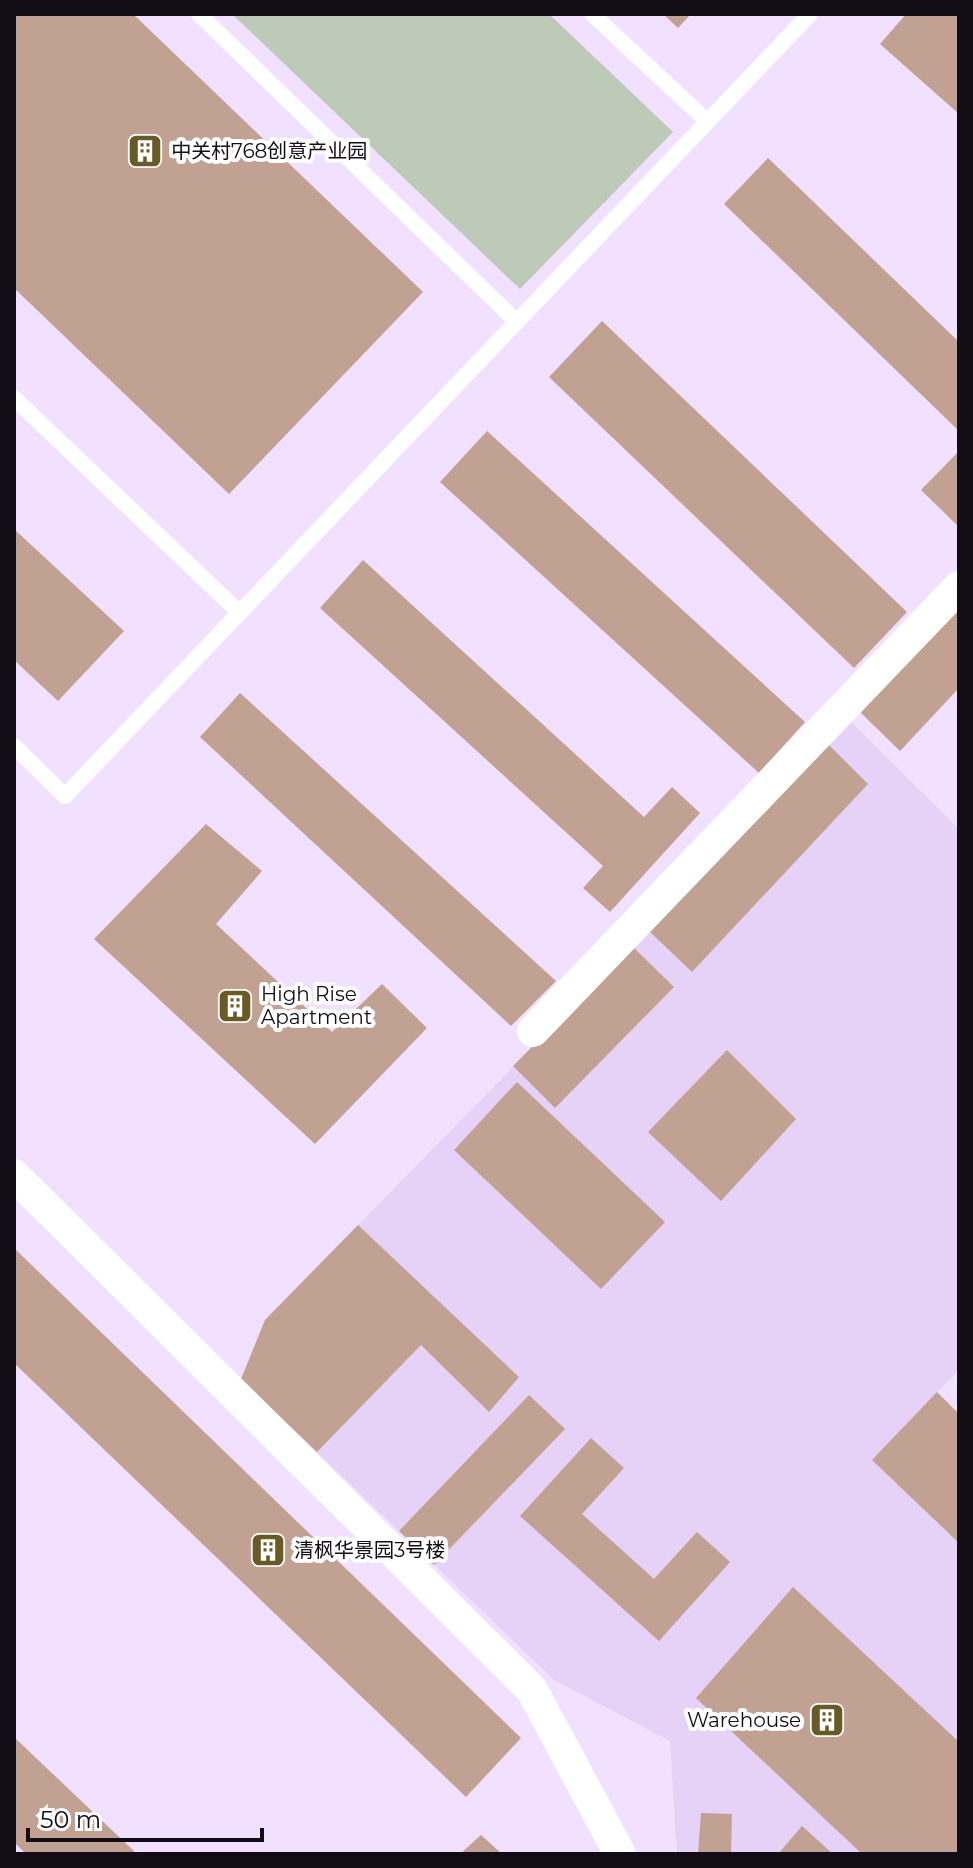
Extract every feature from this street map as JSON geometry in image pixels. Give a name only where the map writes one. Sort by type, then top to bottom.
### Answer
[{"type":"street","points":[[533,1031],[959,587]]},
{"type":"street","points":[[14,1175],[532,1690],[620,1854]]},
{"type":"lane","points":[[199,14],[517,322]]},
{"type":"lane","points":[[592,14],[707,121]]},
{"type":"lane","points":[[14,746],[65,796],[810,14]]},
{"type":"lane","points":[[14,398],[240,613]]},
{"type":"shaded area","points":[[849,720],[959,829],[959,1370],[937,1392],[959,1414],[959,1854],[677,1854],[670,1741],[554,1680],[241,1379],[265,1320]]},
{"type":"green space","points":[[232,14],[549,14],[673,132],[520,289]]},
{"type":"building","name":"中关村768创意产业园","points":[[14,14],[133,14],[423,292],[229,494],[14,288]]},
{"type":"building","points":[[663,14],[691,14],[678,28]]},
{"type":"building","points":[[906,14],[959,14],[959,114],[880,44]]},
{"type":"building","points":[[768,158],[959,342],[959,431],[724,204]]},
{"type":"building","points":[[602,321],[907,612],[854,668],[549,377]]},
{"type":"building","points":[[487,431],[805,722],[759,773],[440,482]]},
{"type":"building","points":[[959,451],[959,527],[921,490]]},
{"type":"building","points":[[14,529],[124,631],[58,701],[14,660]]},
{"type":"building","points":[[363,560],[644,817],[672,787],[700,813],[610,912],[583,888],[603,866],[320,608]]},
{"type":"building","points":[[959,606],[959,688],[900,751],[859,711]]},
{"type":"building","points":[[240,693],[556,981],[511,1026],[200,737]]},
{"type":"building","points":[[827,743],[868,784],[692,972],[647,929]]},
{"type":"building","name":"High Rise Apartment","points":[[206,824],[262,871],[216,924],[332,1032],[382,984],[427,1028],[315,1144],[94,939]]},
{"type":"building","points":[[632,946],[674,987],[555,1108],[513,1066]]},
{"type":"building","points":[[727,1050],[796,1119],[721,1201],[648,1132]]},
{"type":"building","points":[[517,1082],[665,1222],[601,1289],[454,1150]]},
{"type":"building","points":[[358,1225],[519,1377],[489,1412],[421,1345],[317,1452],[241,1379],[265,1320]]},
{"type":"building","name":"清枫华景园3号楼","points":[[14,1248],[521,1738],[466,1797],[14,1363]]},
{"type":"building","points":[[937,1392],[959,1414],[959,1543],[872,1460]]},
{"type":"building","points":[[529,1395],[565,1429],[434,1565],[399,1531]]},
{"type":"building","points":[[591,1438],[624,1468],[582,1514],[654,1579],[697,1532],[730,1562],[659,1641],[520,1516]]},
{"type":"building","name":"Warehouse","points":[[793,1587],[959,1742],[959,1854],[862,1854],[696,1698]]},
{"type":"building","points":[[14,1737],[137,1854],[26,1854],[14,1842]]},
{"type":"building","points":[[701,1813],[732,1814],[731,1854],[698,1854]]},
{"type":"building","points":[[802,1826],[833,1854],[778,1854]]},
{"type":"building","points":[[481,1835],[502,1854],[460,1854]]},
{"type":"place","name":"中关村768创意产业园","points":[[145,151]]},
{"type":"place","name":"High Rise Apartment","points":[[235,1006]]},
{"type":"place","name":"清枫华景园3号楼","points":[[268,1550]]},
{"type":"place","name":"Warehouse","points":[[827,1720]]}]
